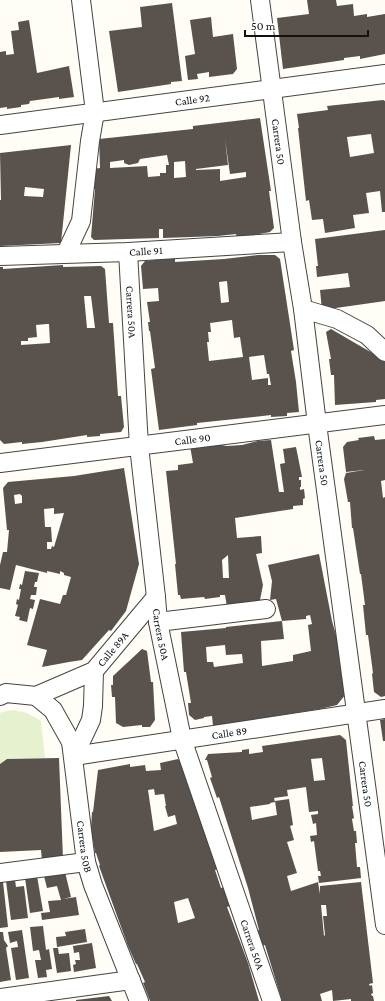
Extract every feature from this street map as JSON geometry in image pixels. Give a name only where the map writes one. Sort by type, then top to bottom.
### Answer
[{"type":"street","points":[[66,253],[81,221],[90,141],[95,112],[81,0]]},
{"type":"street","name":"Carrera 50","points":[[260,0],[292,242],[303,309],[317,424],[385,925]]},
{"type":"street","name":"Calle 92","points":[[0,124],[385,74]]},
{"type":"street","name":"Calle 91","points":[[0,256],[128,252],[292,242]]},
{"type":"street","name":"Carrera 50A","points":[[128,252],[139,446],[158,622],[182,739],[272,1001]]},
{"type":"street","points":[[303,309],[337,319],[367,335],[385,352]]},
{"type":"street","name":"Calle 90","points":[[0,463],[385,415]]},
{"type":"street","name":"Calle 89A","points":[[36,696],[94,670],[156,598]]},
{"type":"street","points":[[158,622],[266,609]]},
{"type":"street","points":[[74,756],[91,720],[94,670]]},
{"type":"street","points":[[0,696],[6,693],[36,696]]},
{"type":"street","name":"Carrera 50B","points":[[36,696],[53,710],[71,742],[74,756],[86,862],[93,885],[140,1001]]},
{"type":"street","name":"Calle 89","points":[[74,756],[385,709]]},
{"type":"street","points":[[0,873],[86,862]]},
{"type":"street","points":[[0,998],[131,980]]},
{"type":"green space","points":[[14,710],[27,713],[41,721],[45,758],[7,759],[0,764],[0,713]]},
{"type":"building","points":[[307,0],[336,0],[337,6],[353,4],[354,16],[367,14],[367,17],[385,14],[385,54],[360,59],[360,56],[344,58],[344,60],[283,69],[277,18],[309,14]]},
{"type":"building","points":[[172,3],[182,81],[118,92],[109,31],[142,27],[140,7]]},
{"type":"building","points":[[211,17],[213,37],[233,34],[237,69],[233,74],[209,77],[209,72],[197,74],[198,79],[188,80],[185,56],[195,54],[190,20]]},
{"type":"building","points":[[29,20],[37,73],[69,66],[74,97],[59,99],[59,97],[30,101],[29,104],[21,105],[21,107],[7,109],[7,107],[0,108],[0,52],[6,51],[6,55],[14,54],[11,31],[19,30],[18,22]]},
{"type":"building","points":[[385,101],[385,212],[382,212],[380,191],[366,193],[369,213],[353,215],[355,228],[325,233],[323,219],[312,220],[309,200],[306,201],[297,114],[328,110],[327,106]],"holes":[[[371,134],[374,153],[350,157],[347,137]]]},
{"type":"building","points":[[260,118],[271,191],[269,191],[274,228],[270,232],[237,238],[236,234],[163,238],[163,229],[159,229],[159,238],[94,240],[91,237],[95,189],[93,169],[100,168],[99,139],[193,129],[193,126]],"holes":[[[225,139],[230,174],[246,172],[246,177],[220,181],[220,169],[196,170],[228,165]],[[167,155],[169,165],[166,165],[166,173],[160,173],[160,176],[148,177],[147,166],[110,168],[110,162],[124,160],[124,163],[129,165],[138,163],[140,159]],[[185,161],[186,177],[174,178],[174,162]]]},
{"type":"building","points":[[71,145],[61,243],[0,246],[0,153]],"holes":[[[25,187],[44,189],[43,197],[24,196]]]},
{"type":"building","points":[[385,230],[385,301],[322,310],[320,290],[350,287],[348,273],[317,277],[316,266],[318,266],[315,239]]},
{"type":"building","points":[[258,255],[275,255],[280,259],[294,350],[291,351],[299,412],[287,413],[287,416],[271,417],[271,415],[197,423],[197,425],[159,430],[151,369],[155,368],[149,331],[148,322],[150,322],[147,302],[159,301],[158,288],[143,289],[141,266],[145,261],[175,258],[175,262]],"holes":[[[227,281],[229,302],[221,303],[219,282]],[[232,320],[234,338],[240,337],[243,357],[209,361],[207,342],[209,342],[208,332],[211,332],[210,323]],[[264,355],[267,374],[269,374],[271,385],[268,385],[268,378],[252,380],[249,357]]]},
{"type":"building","points":[[63,265],[63,267],[101,266],[105,269],[109,323],[113,323],[118,396],[121,396],[124,427],[121,432],[100,434],[100,436],[87,437],[87,435],[22,444],[22,442],[4,444],[0,440],[0,267],[3,267],[3,269]],"holes":[[[84,296],[91,296],[95,328],[87,328]],[[49,324],[50,343],[21,345],[21,341],[28,341],[28,338],[37,337],[36,325]]]},
{"type":"building","points":[[331,329],[385,362],[385,399],[376,400],[376,402],[335,405],[334,375],[331,375],[329,359],[331,359],[326,332]]},
{"type":"building","points":[[374,436],[375,440],[385,439],[385,480],[381,481],[383,498],[385,497],[385,696],[381,697],[374,692],[368,635],[366,635],[363,605],[365,605],[361,574],[352,528],[350,502],[348,502],[344,479],[346,473],[364,470],[346,472],[343,447],[347,442],[359,440],[358,438]]},
{"type":"building","points":[[271,440],[279,492],[284,492],[280,464],[285,463],[283,449],[296,447],[302,477],[299,477],[299,480],[301,480],[300,490],[304,489],[305,498],[303,499],[303,505],[293,506],[293,509],[235,518],[237,538],[261,536],[262,553],[256,554],[263,585],[259,605],[228,613],[225,595],[205,599],[204,597],[181,599],[180,595],[178,595],[166,471],[178,470],[178,465],[193,463],[190,446],[215,444],[227,446],[242,445],[258,441]],"holes":[[[228,555],[229,578],[223,578],[222,560]]]},
{"type":"building","points":[[124,468],[139,564],[126,611],[111,631],[109,630],[82,660],[42,667],[47,650],[27,645],[40,599],[60,604],[63,595],[66,595],[71,577],[64,575],[64,573],[60,571],[60,574],[47,571],[47,573],[16,565],[10,590],[0,588],[0,565],[3,552],[7,552],[9,530],[7,530],[3,488],[8,482],[74,476]],"holes":[[[20,494],[22,496],[22,503],[15,504],[14,495]],[[54,508],[54,514],[64,513],[54,547],[52,546],[51,549],[47,549],[47,542],[52,542],[51,527],[45,527],[44,509]]]},
{"type":"building","points":[[319,554],[332,621],[338,642],[346,694],[337,705],[320,709],[213,726],[212,716],[195,720],[189,715],[188,703],[191,703],[186,672],[184,672],[181,632],[282,621],[276,599],[270,600],[272,581],[268,565]],"holes":[[[310,615],[312,624],[308,625],[311,651],[293,655],[293,661],[262,666],[261,641],[284,639],[282,621],[306,619],[306,616]],[[225,645],[226,655],[242,654],[243,663],[214,667],[213,662],[207,662],[206,647]]]},
{"type":"building","points":[[25,571],[39,573],[34,587],[37,587],[36,595],[31,595],[30,599],[35,600],[33,609],[30,608],[27,622],[19,620],[20,617],[15,616],[18,605],[16,604],[17,599],[19,600],[21,589],[19,589],[20,584],[22,585]]},
{"type":"building","points":[[142,649],[147,651],[151,682],[153,682],[155,720],[150,727],[142,727],[142,725],[123,727],[116,723],[115,697],[112,697],[111,685],[113,685],[113,676]]},
{"type":"building","points":[[385,719],[385,741],[383,741],[380,720]]},
{"type":"building","points":[[340,735],[346,740],[354,818],[352,819],[354,831],[356,831],[357,843],[355,843],[357,867],[360,867],[361,878],[319,883],[318,876],[321,876],[320,871],[318,871],[314,841],[311,842],[310,836],[317,835],[316,823],[313,824],[311,815],[318,814],[318,811],[309,812],[306,787],[287,790],[288,796],[274,798],[275,802],[270,804],[250,807],[252,820],[277,815],[275,801],[289,799],[293,825],[290,826],[294,840],[287,842],[297,873],[287,876],[291,891],[318,882],[320,894],[320,886],[361,882],[373,983],[369,984],[370,986],[372,985],[373,993],[371,994],[374,1001],[351,1001],[351,999],[333,1001],[332,990],[320,994],[322,1001],[282,1001],[265,945],[262,946],[248,888],[219,797],[217,798],[210,778],[212,777],[207,760],[205,760],[208,754],[242,752],[242,750],[249,749],[249,754],[263,752],[262,746]],"holes":[[[322,758],[325,780],[314,781],[311,759]],[[321,905],[326,905],[327,916],[323,916],[324,936]]]},
{"type":"building","points":[[59,758],[63,859],[42,860],[41,850],[0,852],[0,764],[7,759]]},
{"type":"building","points":[[178,759],[185,767],[218,869],[215,870],[221,888],[224,887],[230,906],[227,907],[248,963],[259,1001],[150,1001],[143,983],[145,982],[128,946],[99,866],[100,865],[95,853],[91,828],[98,770],[130,764],[130,767],[145,765],[146,771],[161,770],[160,763]],"holes":[[[154,789],[155,795],[164,794],[168,817],[175,815],[177,824],[154,831],[148,790]],[[188,898],[195,918],[178,923],[174,902]]]},
{"type":"building","points":[[65,872],[71,897],[63,899],[76,897],[79,915],[42,920],[41,913],[50,912],[48,901],[61,900],[57,886],[47,888],[44,876]]},
{"type":"building","points":[[37,876],[43,911],[30,913],[25,878]]},
{"type":"building","points":[[15,880],[16,887],[24,886],[28,918],[11,920],[6,881]]},
{"type":"building","points":[[0,882],[3,882],[8,927],[0,928]]},
{"type":"building","points":[[43,926],[46,950],[49,949],[52,969],[46,970],[47,977],[38,978],[35,960],[41,960],[39,950],[33,951],[30,927]]},
{"type":"building","points":[[85,929],[87,942],[57,947],[56,937],[66,936],[65,932]]},
{"type":"building","points":[[22,930],[29,978],[16,980],[11,948],[18,947],[17,941],[10,943],[8,932]]},
{"type":"building","points":[[0,932],[3,932],[4,940],[8,946],[6,948],[11,980],[0,982]]},
{"type":"building","points":[[92,943],[96,968],[74,972],[73,965],[76,964],[75,960],[80,960],[79,952],[74,953],[73,946]]},
{"type":"building","points":[[53,948],[58,948],[59,954],[69,953],[71,971],[57,973]]},
{"type":"building","points":[[109,996],[112,1001],[76,1001],[76,1000]]}]
